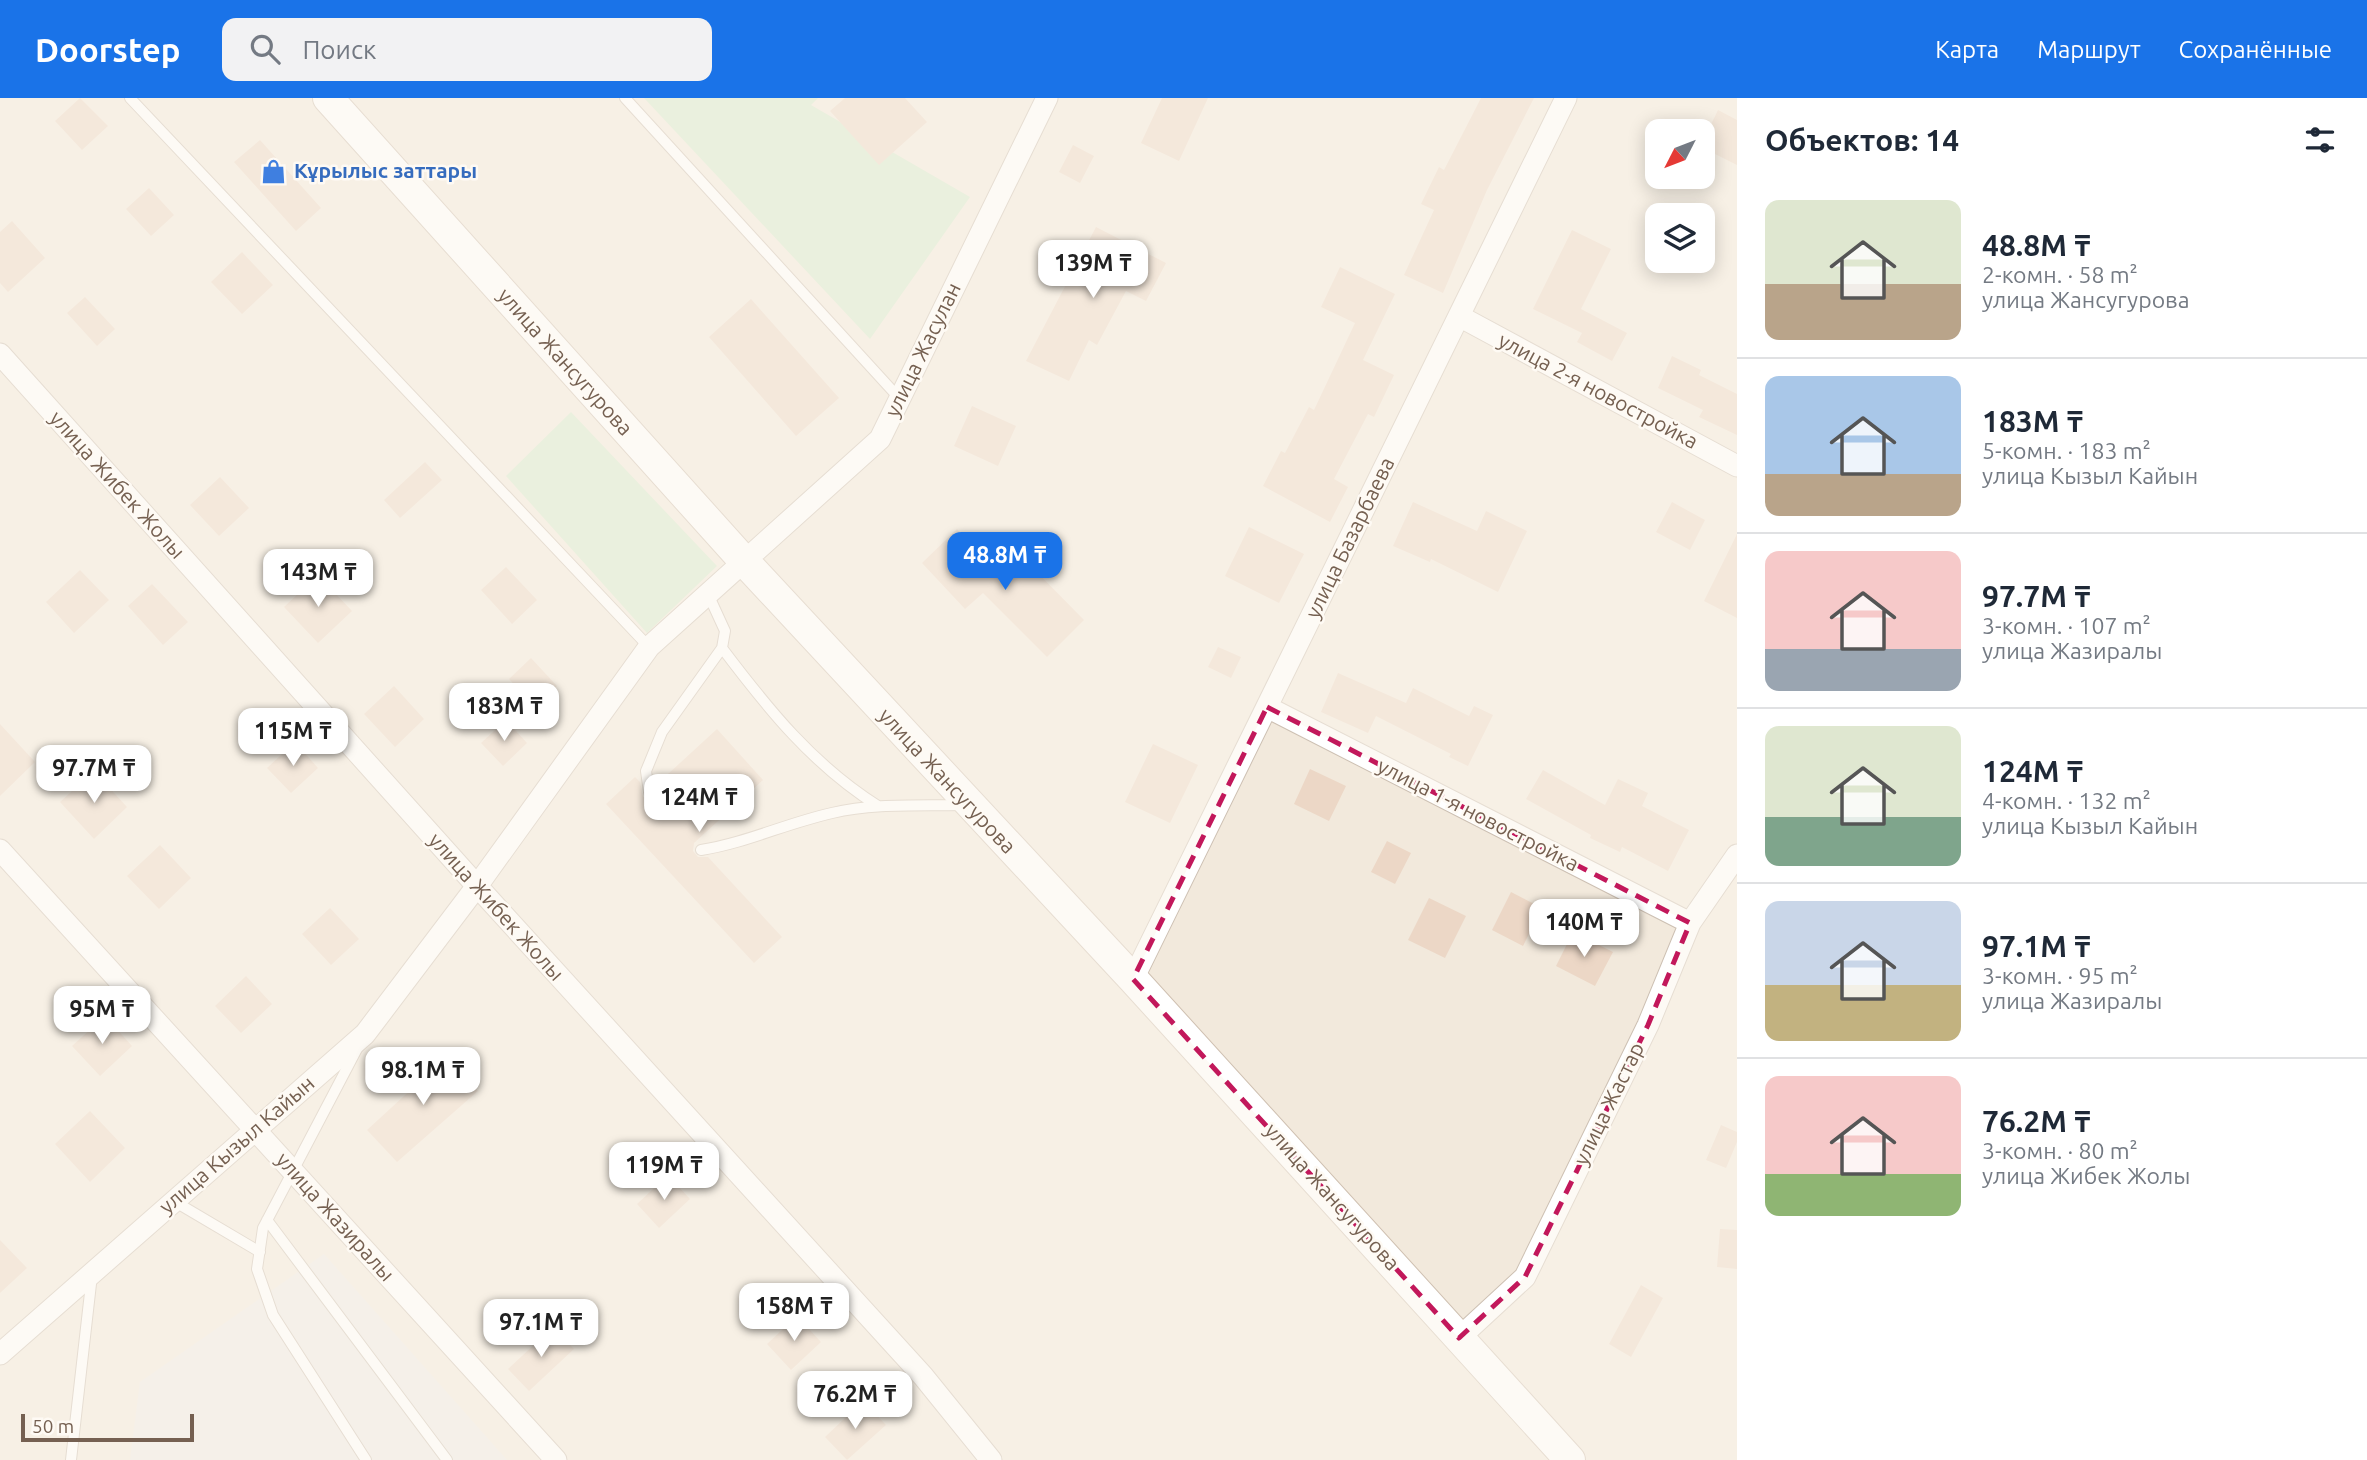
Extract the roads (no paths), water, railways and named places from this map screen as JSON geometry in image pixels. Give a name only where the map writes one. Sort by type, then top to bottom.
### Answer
[{"type":"main road","name":"улица Жансугурова","points":[[328,98],[744,561],[1133,979],[1570,1460]]},
{"type":"street","name":"улица Жасулан","points":[[744,561],[880,439],[1047,98]]},
{"type":"street","name":"улица Базарбаева","points":[[1133,979],[1566,98]]},
{"type":"street","name":"улица 2-я новостройка","points":[[1459,316],[1737,466]]},
{"type":"street","name":"улица Жибек Жолы","points":[[0,354],[477,886],[923,1376],[991,1460]]},
{"type":"street","name":"улица Кызыл Кайын","points":[[1,1352],[254,1128],[365,1034],[477,886],[649,646],[744,561]]},
{"type":"street","name":"улица 1-я новостройка","points":[[1267,707],[1690,923]]},
{"type":"street","name":"улица Жазиралы","points":[[0,850],[556,1460]]},
{"type":"street","name":"улица Жастар","points":[[1459,1338],[1525,1277],[1648,1025],[1690,923],[1737,855]]},
{"type":"lane","points":[[130,98],[649,646]]},
{"type":"lane","points":[[625,98],[900,399]]},
{"type":"lane","points":[[649,792],[646,771],[662,732],[722,648],[725,631],[708,594]]},
{"type":"lane","points":[[722,648],[797,742],[843,784],[878,806]]},
{"type":"lane","points":[[701,850],[735,845],[832,813],[878,806],[969,805]]},
{"type":"lane","points":[[365,1034],[267,1220],[257,1269],[273,1315],[366,1460]]},
{"type":"lane","points":[[173,1200],[260,1252]]},
{"type":"lane","points":[[267,1220],[447,1460]]},
{"type":"lane","points":[[71,1460],[92,1272]]},
{"type":"place","name":"Кұрылыс заттары","points":[[274,171]]}]
